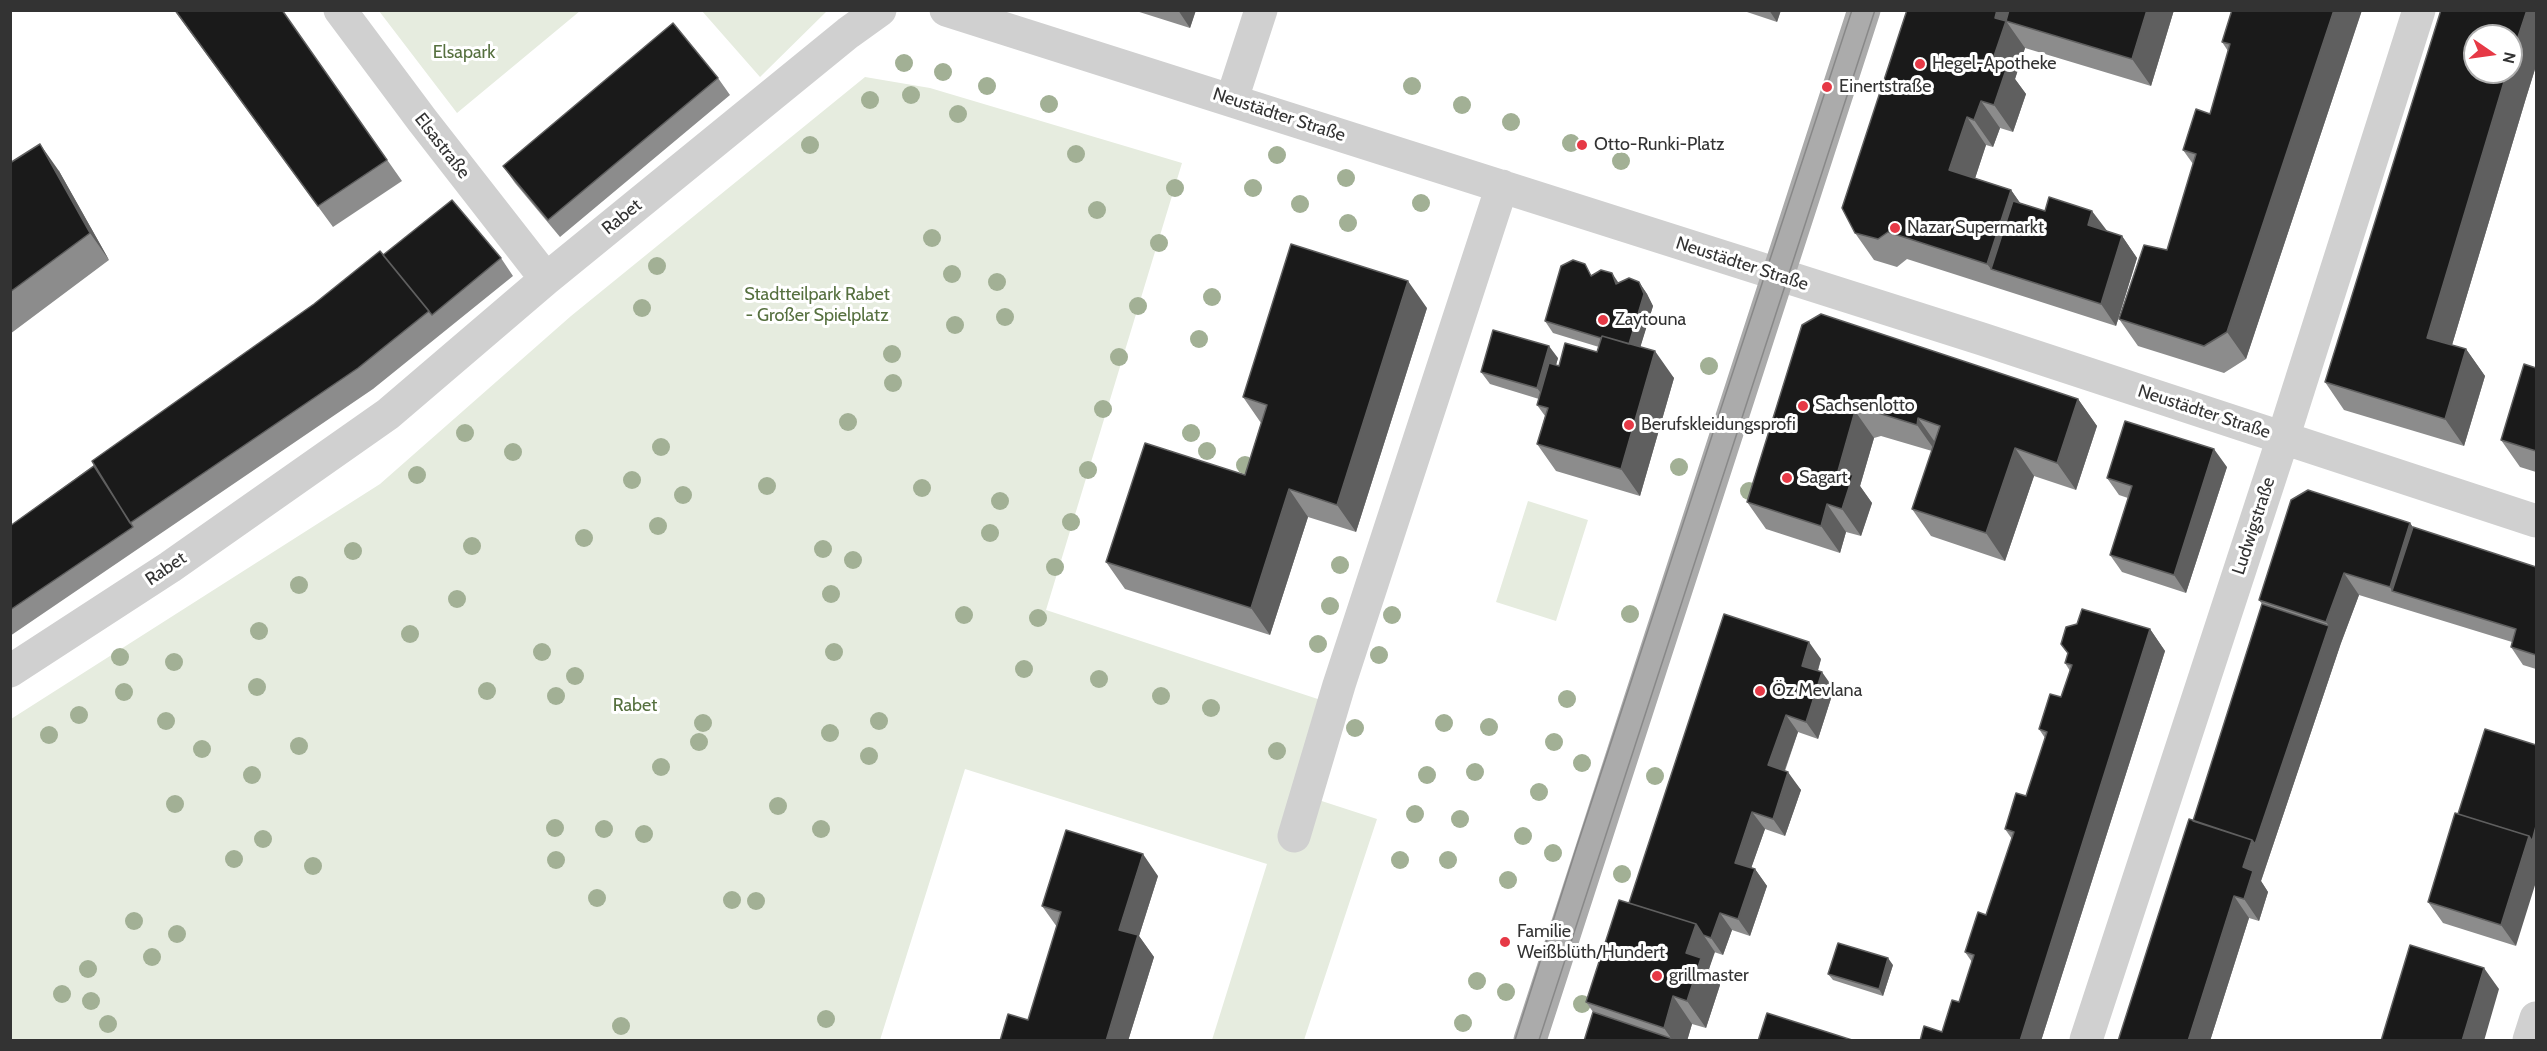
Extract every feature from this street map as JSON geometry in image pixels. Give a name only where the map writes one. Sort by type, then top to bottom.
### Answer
[{"type":"main road","points":[[1530,1041],[1864,10]]},
{"type":"street","name":"Elsastraße","points":[[340,10],[546,279]]},
{"type":"street","name":"Rabet","points":[[10,671],[170,567],[388,414],[546,279],[848,33],[880,10]]},
{"type":"street","name":"Neustädter Straße","points":[[945,10],[1232,99],[1779,276],[1982,339],[2536,521]]},
{"type":"street","points":[[1232,99],[1261,10]]},
{"type":"street","name":"Ludwigstraße","points":[[2086,1041],[2283,438],[2419,10]]},
{"type":"street","points":[[1294,836],[1339,685],[1502,186]]},
{"type":"street","points":[[2529,1041],[2536,1018]]},
{"type":"green space","name":"Elsapark","points":[[379,11],[580,11],[457,113]]},
{"type":"green space","points":[[702,11],[827,11],[760,77]]},
{"type":"green space","name":"Rabet","points":[[865,77],[930,88],[1182,163],[1046,610],[1327,702],[1297,793],[1377,819],[1304,1040],[1212,1040],[1267,864],[965,769],[880,1040],[11,1040],[11,719],[380,484],[571,316]]},
{"type":"green space","points":[[1528,501],[1588,520],[1556,621],[1496,602]]},
{"type":"building","points":[[175,10],[282,10],[387,160],[318,206]]},
{"type":"building","points":[[1907,10],[1997,10],[1995,18],[2006,21],[1992,62],[2007,67],[1994,105],[1981,101],[1974,120],[1967,117],[1949,170],[2011,190],[1987,264],[1888,232],[1878,239],[1855,233],[1842,208]]},
{"type":"building","points":[[2009,10],[2147,10],[2132,59],[2006,21]]},
{"type":"building","points":[[2232,10],[2334,10],[2227,332],[2204,346],[2119,319],[2144,245],[2167,250],[2196,154],[2183,150],[2196,109],[2210,114],[2230,44],[2222,42]]},
{"type":"building","points":[[2441,10],[2527,10],[2522,24],[2463,24],[2463,84],[2503,84],[2427,338],[2466,349],[2445,419],[2325,382]]},
{"type":"building","points":[[673,23],[718,78],[548,220],[503,166]]},
{"type":"building","points":[[40,144],[90,233],[10,292],[10,163]]},
{"type":"building","points":[[2049,197],[2092,211],[2088,225],[2122,236],[2101,304],[1991,269],[2013,201],[2045,211]]},
{"type":"building","points":[[452,200],[501,258],[432,315],[383,255]]},
{"type":"building","points":[[1291,244],[1408,281],[1337,505],[1289,489],[1251,608],[1106,562],[1145,443],[1245,475],[1267,405],[1243,397]]},
{"type":"building","points":[[380,251],[429,311],[358,368],[130,523],[92,461],[314,304]]},
{"type":"building","name":"Zaytouna","points":[[1573,260],[1585,264],[1591,276],[1601,270],[1612,273],[1616,284],[1629,278],[1639,282],[1644,294],[1629,344],[1545,321],[1561,266]]},
{"type":"building","points":[[1821,314],[2078,399],[2057,463],[2015,448],[1986,533],[1912,509],[1940,426],[1918,418],[1917,425],[1862,408],[1855,411],[1838,471],[1853,475],[1842,509],[1827,504],[1821,526],[1747,502],[1802,325]]},
{"type":"building","points":[[1493,330],[1549,346],[1537,388],[1481,372]]},
{"type":"building","points":[[1602,336],[1655,351],[1621,469],[1537,444],[1548,408],[1537,405],[1549,363],[1559,366],[1565,343],[1597,352]]},
{"type":"building","points":[[2524,364],[2536,368],[2536,451],[2501,440]]},
{"type":"building","points":[[2125,421],[2214,449],[2174,575],[2110,555],[2132,486],[2107,478]]},
{"type":"building","points":[[94,466],[133,527],[10,610],[10,526]]},
{"type":"building","points":[[2308,490],[2410,523],[2390,587],[2344,573],[2326,622],[2259,600],[2291,500]]},
{"type":"building","points":[[2413,527],[2536,567],[2536,655],[2511,647],[2516,629],[2392,591]]},
{"type":"building","points":[[2262,604],[2329,626],[2255,844],[2252,840],[2193,821]]},
{"type":"building","points":[[2082,609],[2150,629],[2020,1041],[1920,1041],[1924,1026],[1942,1032],[1952,1000],[1959,1002],[1974,955],[1965,952],[1978,912],[1986,915],[2014,832],[2005,829],[2016,793],[2026,796],[2047,732],[2039,729],[2050,694],[2061,697],[2072,665],[2065,663],[2068,653],[2061,644],[2066,627],[2077,624]]},
{"type":"building","points":[[1724,614],[1809,642],[1802,666],[1822,672],[1806,722],[1786,715],[1768,765],[1788,772],[1773,819],[1752,812],[1735,863],[1755,869],[1738,919],[1720,913],[1711,938],[1703,935],[1696,924],[1629,903]]},
{"type":"building","points":[[2485,729],[2536,745],[2536,826],[2532,841],[2529,836],[2458,814]]},
{"type":"building","points":[[2455,813],[2529,836],[2501,925],[2428,902]]},
{"type":"building","points":[[2189,819],[2252,840],[2243,867],[2253,871],[2244,899],[2234,896],[2188,1041],[2118,1041]]},
{"type":"building","points":[[1066,830],[1143,854],[1119,930],[1138,935],[1106,1041],[1000,1041],[1008,1014],[1028,1020],[1061,912],[1042,906]]},
{"type":"building","points":[[1619,900],[1696,924],[1686,953],[1701,958],[1687,1001],[1673,996],[1664,1028],[1586,1002]]},
{"type":"building","points":[[1838,943],[1888,958],[1879,989],[1828,974]]},
{"type":"building","points":[[2410,945],[2484,968],[2462,1041],[2381,1041]]},
{"type":"building","points":[[1593,1012],[1679,1041],[1584,1041]]},
{"type":"building","points":[[1767,1013],[1852,1040],[1852,1041],[1758,1041]]},
{"type":"tram line","points":[[1515,1040],[1852,10]]},
{"type":"tram line","points":[[1539,1040],[1875,10]]},
{"type":"place","name":"Hegel-Apotheke","points":[[1920,64]]},
{"type":"place","name":"Einertstraße","points":[[1827,87]]},
{"type":"place","name":"Otto-Runki-Platz","points":[[1582,145]]},
{"type":"place","name":"Nazar Supermarkt","points":[[1895,228]]},
{"type":"place","name":"Zaytouna","points":[[1603,320]]},
{"type":"place","name":"Sachsenlotto","points":[[1803,406]]},
{"type":"place","name":"Berufskleidungsprofi","points":[[1629,425]]},
{"type":"place","name":"Sagart","points":[[1787,478]]},
{"type":"place","name":"Öz Mevlana","points":[[1760,691]]},
{"type":"place","name":"Familie Weißblüth/Hundert","points":[[1505,942]]},
{"type":"place","name":"grillmaster","points":[[1657,976]]},
{"type":"park label","name":"Stadtteilpark Rabet - Großer Spielplatz","points":[[817,305]]}]
